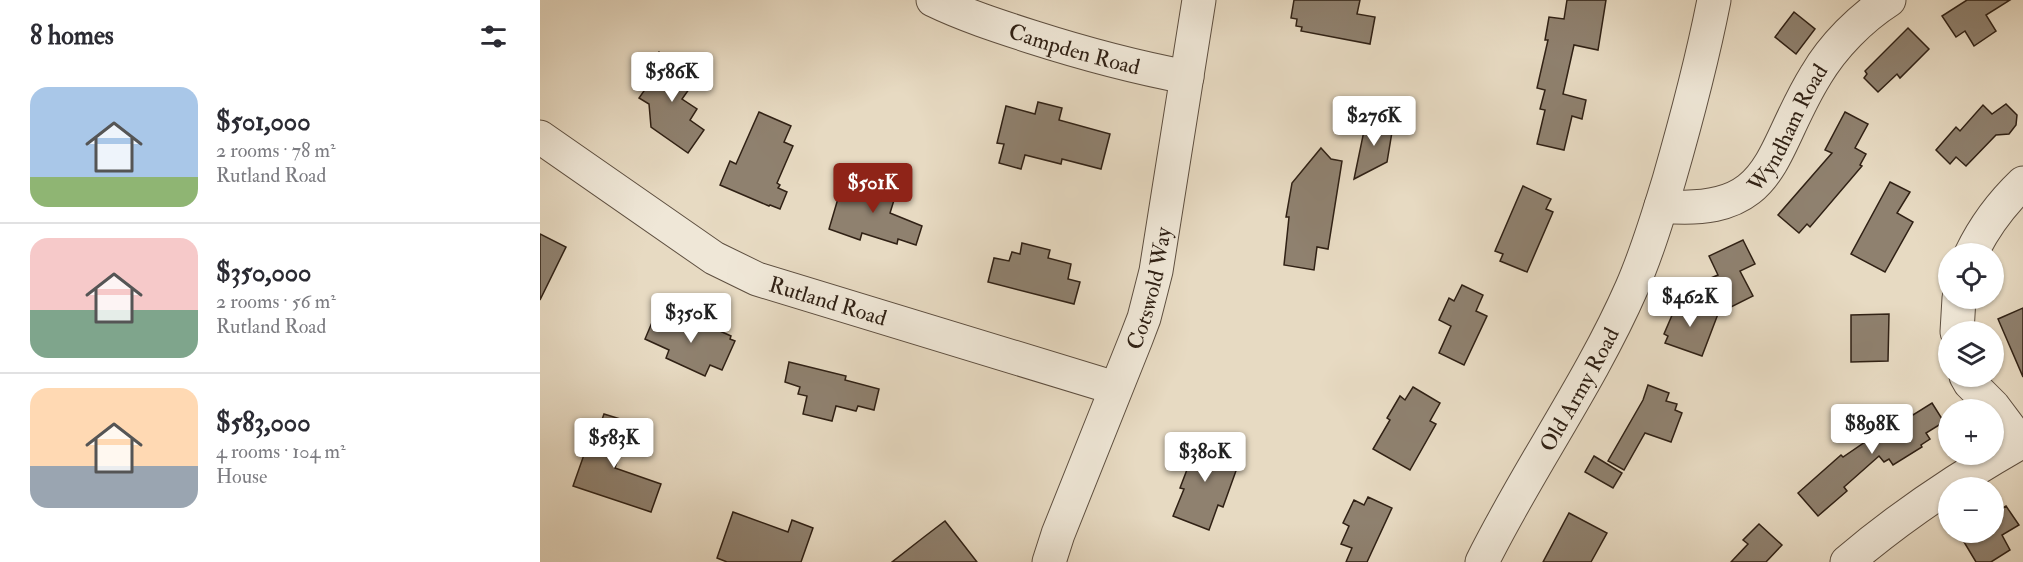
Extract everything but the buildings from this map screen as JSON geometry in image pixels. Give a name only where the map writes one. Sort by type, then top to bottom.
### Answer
[{"type":"street","name":"Campden Road","points":[[933,0],[995,25],[1055,44],[1137,66],[1187,76]]},
{"type":"street","name":"Cotswold Way","points":[[1049,562],[1144,318],[1154,279],[1199,0]]},
{"type":"street","name":"Old Army Road","points":[[1482,562],[1612,330],[1651,240],[1691,102],[1714,0]]},
{"type":"street","name":"Wyndham Road","points":[[1661,206],[1692,208],[1719,204],[1742,195],[1752,187],[1778,153],[1824,62],[1850,34],[1889,0]]},
{"type":"street","name":"Rutland Road","points":[[540,137],[558,147],[714,258],[757,279],[1115,388]]},
{"type":"street","points":[[1976,243],[1982,231],[2011,194],[2023,183]]},
{"type":"street","points":[[1847,562],[1898,522],[1962,478],[2022,442],[1975,387]]}]
